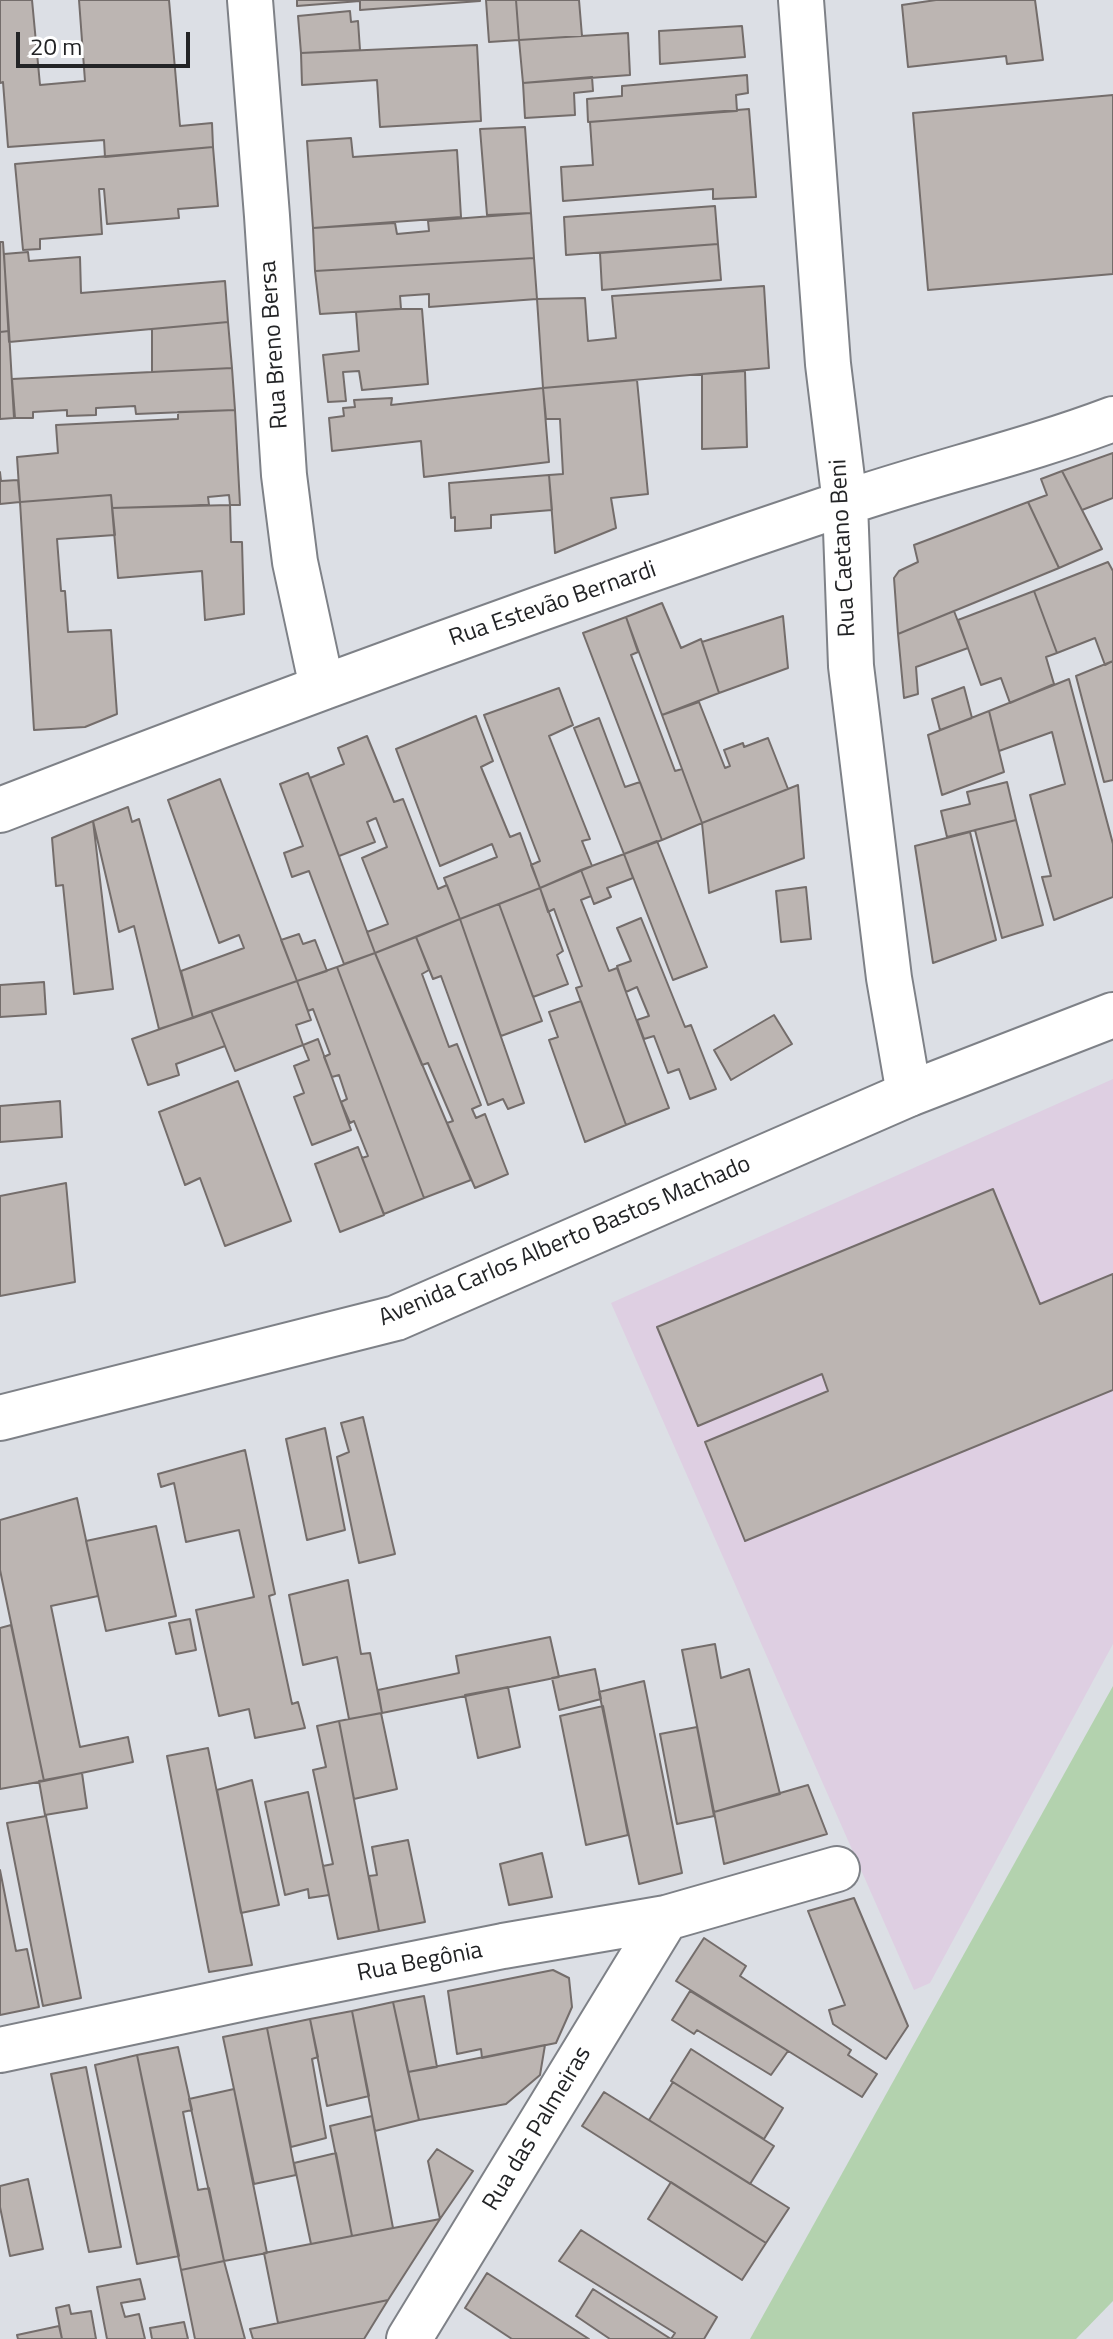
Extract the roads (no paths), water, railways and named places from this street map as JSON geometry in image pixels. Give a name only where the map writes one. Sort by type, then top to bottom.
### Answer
[{"type":"street","name":"Rua Breno Bersa","points":[[250,0],[284,475],[295,562],[322,687]]},
{"type":"street","name":"Rua Caetano Beni","points":[[801,0],[827,348],[845,503],[851,666],[889,978],[909,1094]]},
{"type":"street","name":"Rua Estevão Bernardi","points":[[0,810],[322,687],[845,503],[1054,441],[1113,419]]},
{"type":"street","name":"Avenida Carlos Alberto Bastos Machado","points":[[0,1418],[396,1318],[909,1094],[1113,1015]]},
{"type":"street","name":"Rua Begônia","points":[[0,2050],[503,1946],[666,1918],[837,1869]]},
{"type":"street","name":"Rua das Palmeiras","points":[[409,2339],[666,1918]]}]
